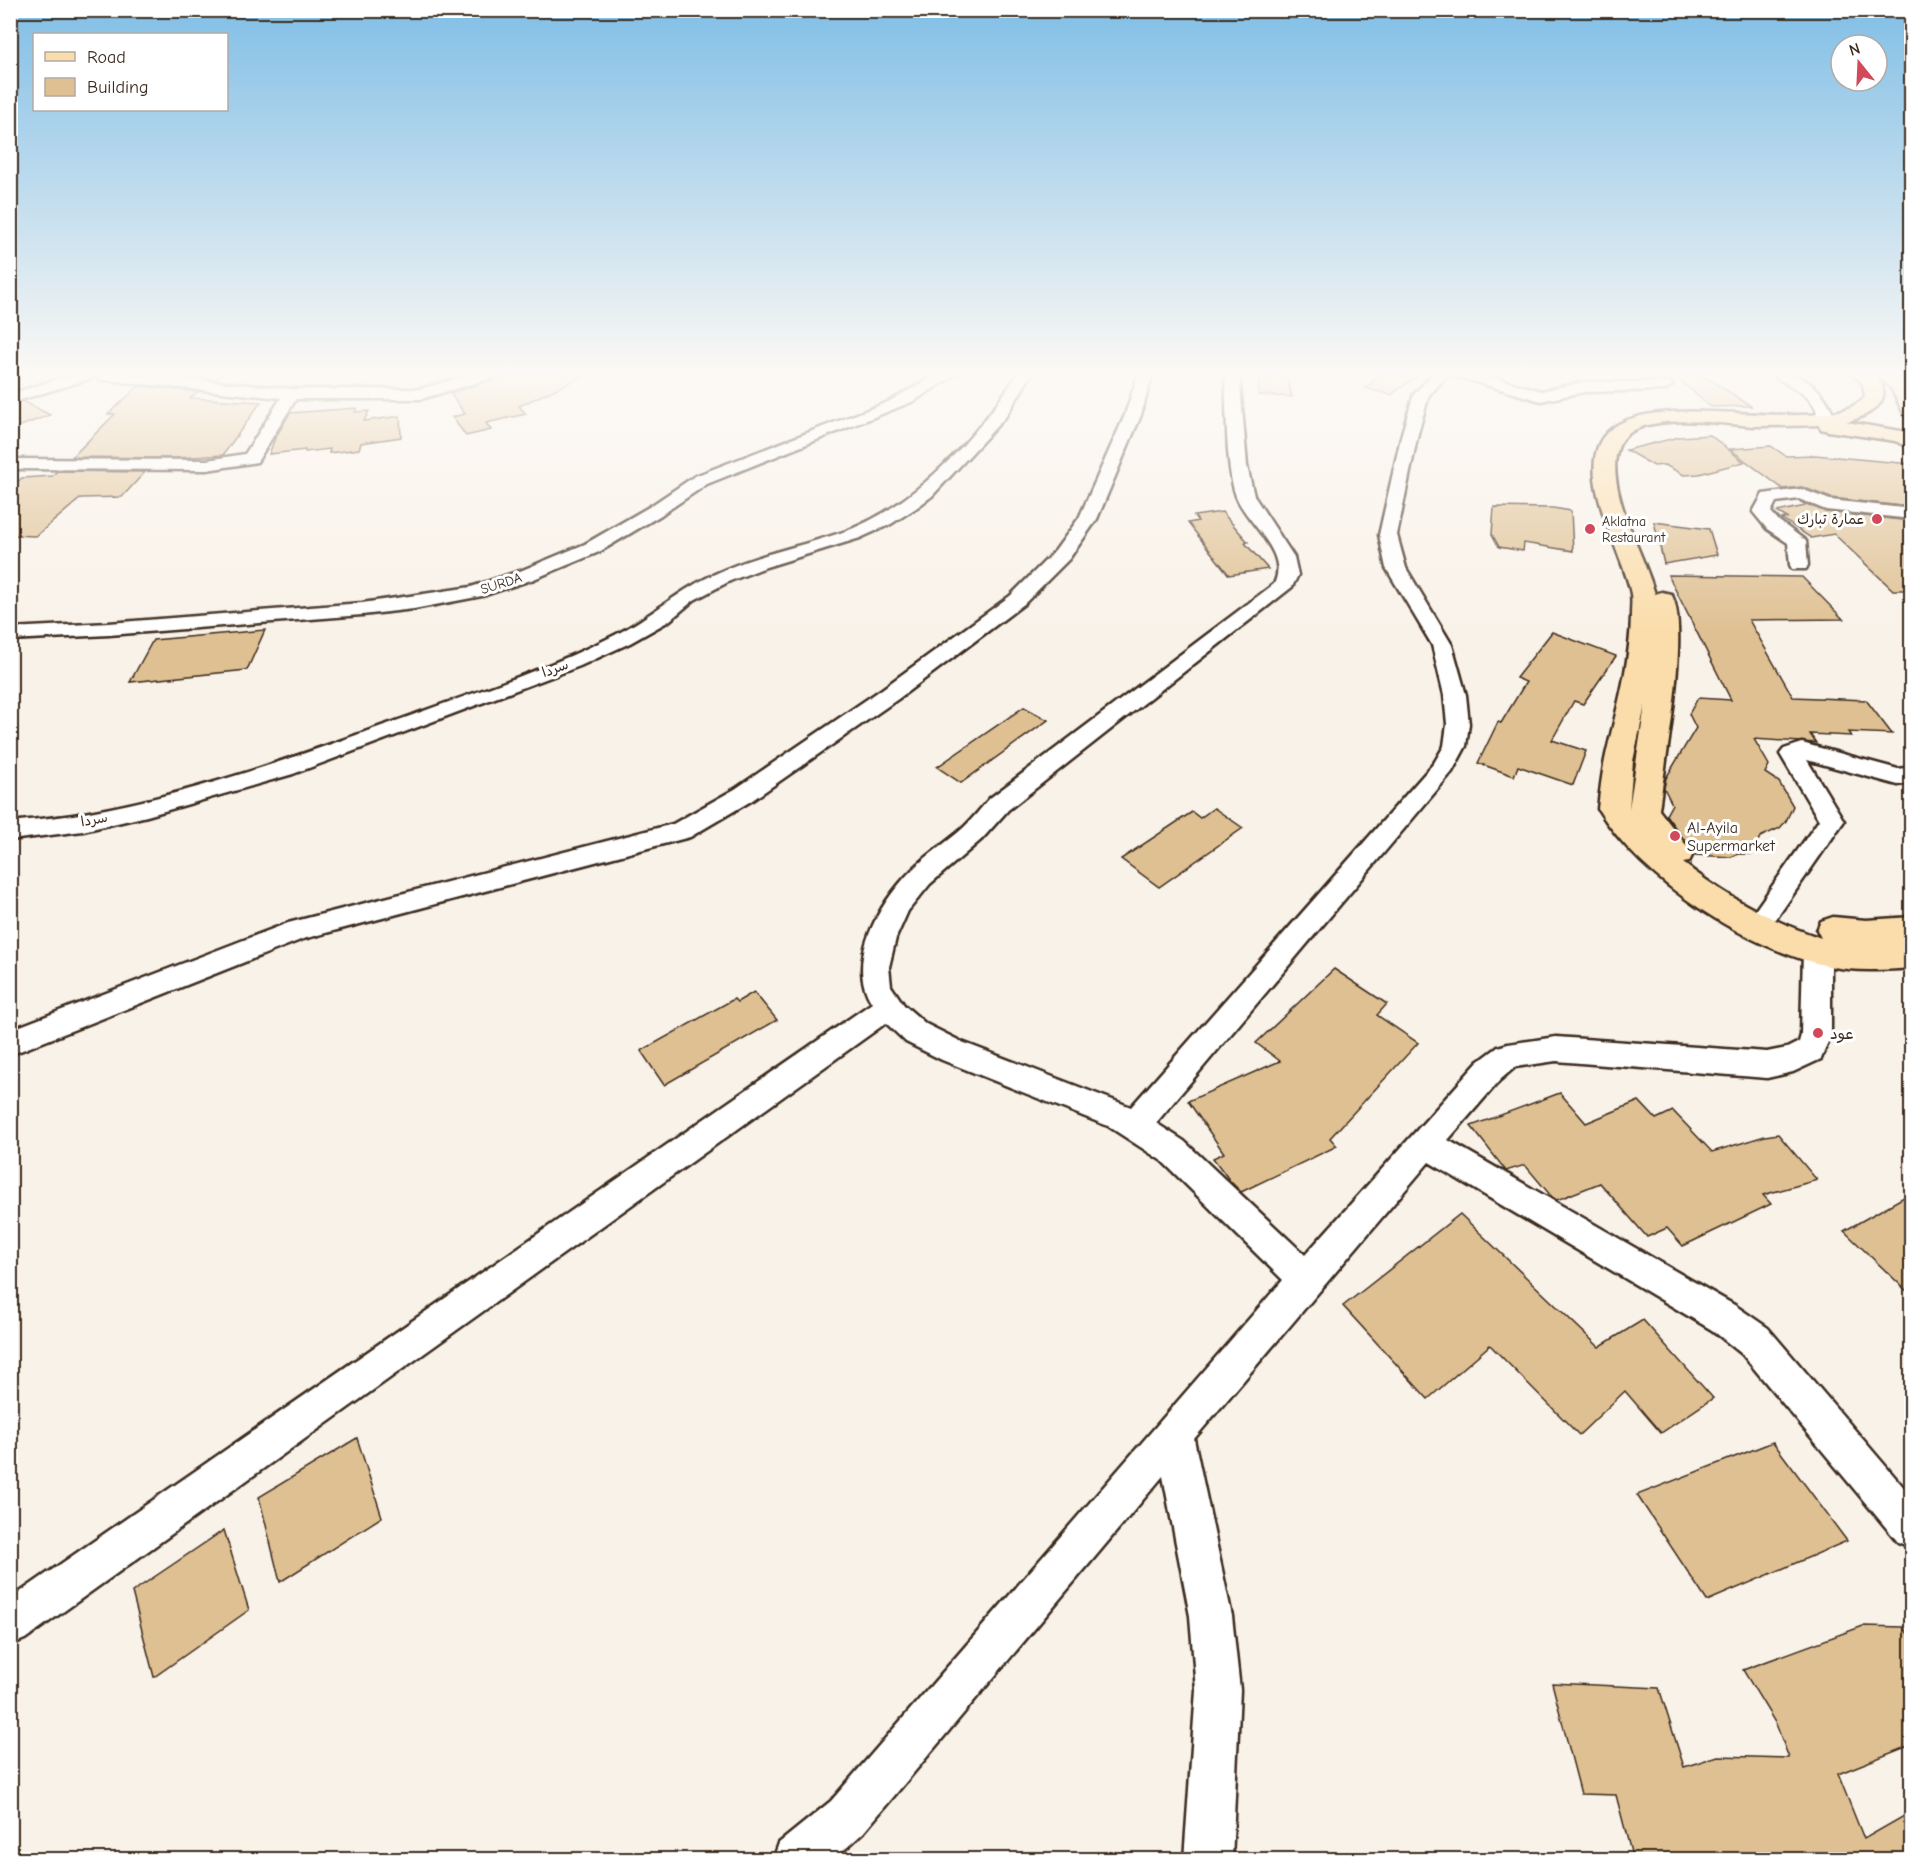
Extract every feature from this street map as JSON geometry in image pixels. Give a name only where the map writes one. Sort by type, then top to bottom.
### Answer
[{"type":"main road","points":[[1623,459],[1621,513],[1642,593],[1644,640],[1636,692],[1619,757],[1613,808],[1639,843],[1676,877],[1744,919],[1816,938],[1836,931],[1866,933],[1911,930]]},
{"type":"main road","points":[[1621,513],[1662,599],[1666,629],[1667,648],[1663,687],[1644,811],[1678,854],[1720,886],[1816,938],[1841,955],[1911,955]]},
{"type":"street","points":[[14,467],[207,465],[243,459]]},
{"type":"street","name":"SURDA","points":[[10,634],[109,629],[362,609],[414,603],[475,592],[527,575],[592,548],[655,511],[701,480],[754,459]]},
{"type":"street","name":"سردا","points":[[10,831],[82,822],[147,808],[285,769],[452,709],[613,644],[662,617],[687,596],[723,577],[759,563],[854,534],[885,520],[926,492],[957,459]]},
{"type":"street","points":[[10,1043],[89,1010],[298,930],[681,831],[743,795],[890,694],[1017,600],[1062,555],[1088,519],[1114,459]]},
{"type":"street","points":[[1238,459],[1245,496],[1285,557],[1288,575],[1282,587],[1194,652],[999,804],[973,833],[921,877],[897,906],[882,938],[875,967],[877,988],[889,1006],[916,1033],[952,1051],[1119,1116],[1173,1151],[1306,1279]]},
{"type":"street","points":[[1134,1126],[1444,767],[1455,746],[1458,724],[1455,695],[1442,645],[1396,568],[1388,535],[1404,459]]},
{"type":"street","points":[[1798,565],[1797,541],[1773,525],[1762,512],[1769,498],[1801,494],[1826,504],[1911,514]]},
{"type":"street","points":[[1767,912],[1832,821],[1792,754],[1803,751],[1898,777],[1911,775]]},
{"type":"street","points":[[796,1860],[847,1817],[1306,1279],[1489,1071],[1508,1056],[1556,1049],[1767,1065],[1793,1059],[1811,1050],[1816,1035],[1816,938]]},
{"type":"street","points":[[10,1624],[889,1006]]},
{"type":"street","points":[[1425,1143],[1724,1318],[1755,1341],[1911,1528]]},
{"type":"street","points":[[1174,1434],[1211,1616],[1218,1690],[1208,1860]]},
{"type":"building","points":[[1642,459],[1741,459],[1744,462],[1699,474],[1684,475],[1665,465],[1654,466]]},
{"type":"building","points":[[1744,459],[1861,459],[1911,464],[1911,507],[1831,498],[1802,487],[1783,489]]},
{"type":"building","points":[[57,471],[145,472],[122,497],[81,498],[36,536],[10,535],[10,488],[22,478],[52,476]]},
{"type":"building","points":[[1799,501],[1826,512],[1911,521],[1911,590],[1893,590],[1834,534],[1811,538],[1782,519],[1787,518],[1777,512],[1805,506]]},
{"type":"building","points":[[1494,507],[1553,508],[1571,511],[1573,551],[1524,543],[1523,551],[1499,547],[1492,534]]},
{"type":"building","points":[[1222,512],[1268,569],[1229,575],[1188,523],[1198,521],[1194,516]]},
{"type":"building","points":[[1654,522],[1709,529],[1717,555],[1664,564]]},
{"type":"building","points":[[1668,575],[1802,577],[1843,619],[1749,620],[1793,697],[1866,700],[1892,734],[1848,732],[1851,736],[1810,734],[1816,743],[1754,739],[1769,765],[1765,773],[1779,782],[1793,806],[1780,828],[1760,837],[1752,854],[1738,854],[1731,857],[1695,855],[1666,815],[1672,804],[1664,788],[1666,778],[1696,728],[1689,714],[1698,698],[1731,700]]},
{"type":"building","points":[[265,630],[247,670],[130,682],[153,640]]},
{"type":"building","points":[[1552,632],[1616,656],[1583,704],[1574,701],[1552,740],[1586,751],[1573,785],[1518,766],[1514,776],[1478,763],[1498,722],[1501,723],[1526,682],[1516,678]]},
{"type":"building","points":[[1024,707],[1048,720],[961,783],[937,767]]},
{"type":"building","points":[[1214,808],[1243,828],[1159,887],[1121,859],[1192,812],[1200,818]]},
{"type":"building","points":[[1334,969],[1387,1004],[1377,1015],[1418,1043],[1330,1138],[1337,1146],[1241,1192],[1213,1158],[1224,1153],[1188,1101],[1280,1061],[1256,1043]]},
{"type":"building","points":[[754,992],[777,1020],[664,1085],[641,1051],[734,999],[737,1002]]},
{"type":"building","points":[[1560,1093],[1586,1123],[1639,1101],[1656,1119],[1673,1111],[1712,1152],[1778,1134],[1817,1180],[1763,1195],[1771,1204],[1683,1246],[1667,1228],[1647,1237],[1600,1183],[1557,1200],[1525,1165],[1506,1171],[1471,1126]]},
{"type":"building","points":[[1911,1193],[1911,1295],[1844,1231]]},
{"type":"building","points":[[1460,1214],[1599,1347],[1643,1320],[1713,1398],[1661,1433],[1625,1391],[1579,1435],[1490,1345],[1428,1399],[1343,1306]]},
{"type":"building","points":[[357,1438],[382,1517],[280,1582],[259,1497]]},
{"type":"building","points":[[1773,1442],[1847,1541],[1707,1601],[1637,1495]]},
{"type":"building","points":[[224,1530],[249,1610],[154,1677],[132,1592]]},
{"type":"building","points":[[1863,1626],[1903,1627],[1911,1638],[1911,1745],[1838,1774],[1864,1839],[1911,1812],[1911,1860],[1633,1860],[1616,1795],[1581,1794],[1552,1683],[1659,1688],[1684,1767],[1718,1756],[1789,1758],[1776,1724],[1743,1670]]},
{"type":"place","name":"عمارة تبارك","points":[[1877,519]]},
{"type":"place","name":"Aklatna Restaurant","points":[[1590,529]]},
{"type":"place","name":"Al-Ayila Supermarket","points":[[1675,836]]},
{"type":"place","name":"عود","points":[[1818,1033]]}]
